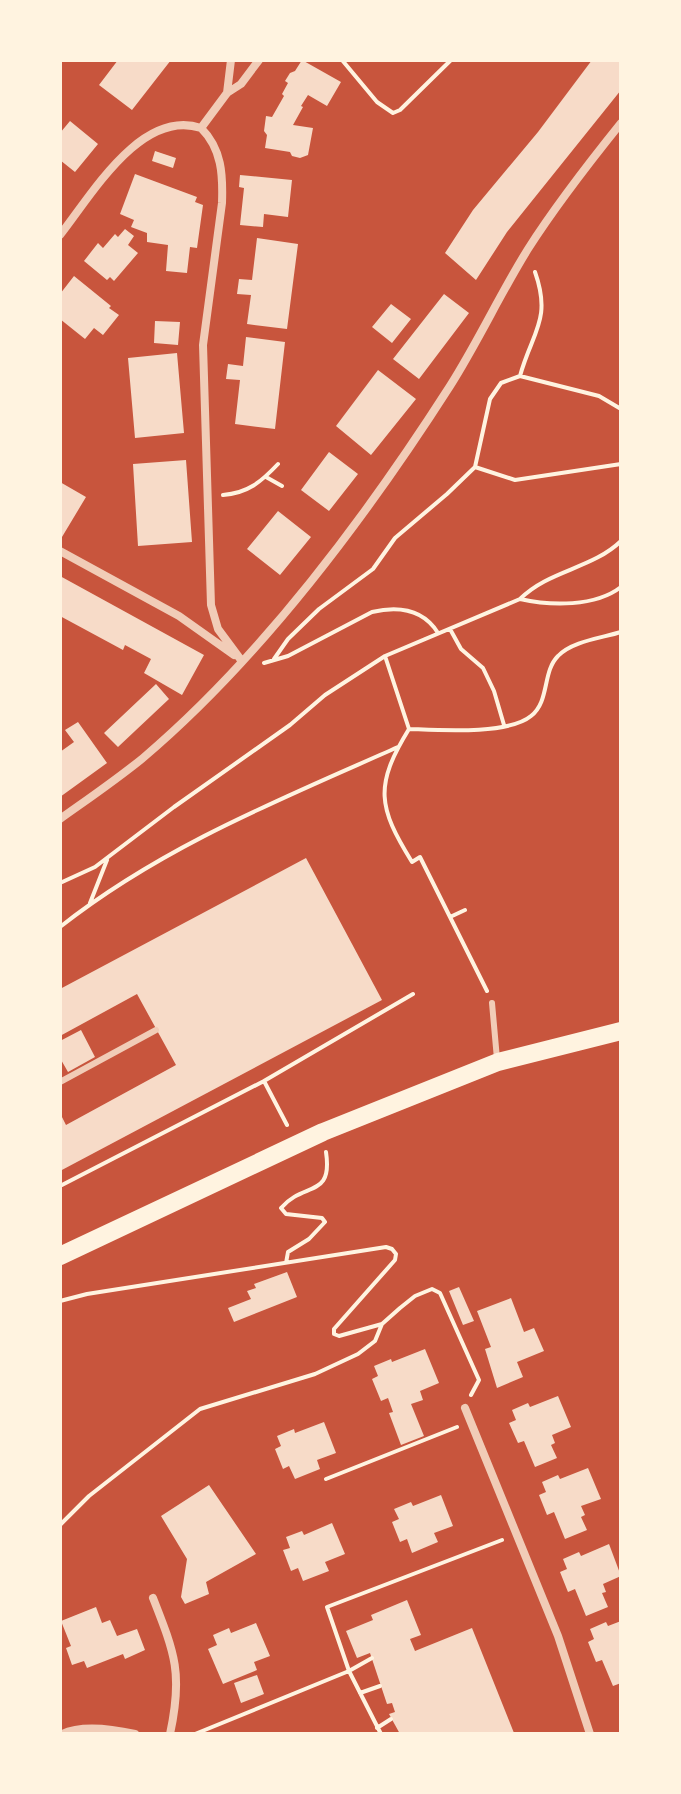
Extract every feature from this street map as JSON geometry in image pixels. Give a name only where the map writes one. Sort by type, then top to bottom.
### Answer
[{"type":"main road","points":[[60,1256],[296,1145],[498,1062],[621,1031]]},
{"type":"street","points":[[227,93],[231,60]]},
{"type":"street","points":[[201,128],[227,93],[241,84],[259,60]]},
{"type":"street","points":[[60,819],[143,758],[241,660],[318,572],[397,467],[452,382],[527,251],[571,183],[621,123]]},
{"type":"street","points":[[60,235],[133,145],[175,126],[201,128],[210,137],[223,181],[203,345],[211,605],[218,629],[241,660]]},
{"type":"street","points":[[60,551],[179,616],[241,660]]},
{"type":"street","points":[[465,1408],[558,1636],[590,1734]]},
{"type":"street","points":[[153,1598],[172,1648],[178,1677],[170,1734]]},
{"type":"street","points":[[62,1734],[70,1730],[111,1729],[135,1734]]},
{"type":"lane","points":[[492,1002],[498,1062]]},
{"type":"lane","points":[[60,1082],[156,1030]]},
{"type":"path","points":[[342,60],[377,102],[393,113],[400,110],[451,60]]},
{"type":"path","points":[[520,376],[541,325],[539,284]]},
{"type":"path","points":[[274,659],[288,639],[319,609],[373,569],[395,538],[475,467],[490,399],[501,383],[520,376],[599,396],[621,409]]},
{"type":"path","points":[[227,495],[260,484],[278,464]]},
{"type":"path","points":[[475,467],[515,480],[621,464]]},
{"type":"path","points":[[266,477],[282,486]]},
{"type":"path","points":[[60,883],[75,878],[108,857],[279,733],[335,688],[385,656],[520,599],[531,588],[558,573],[601,557],[621,541]]},
{"type":"path","points":[[520,599],[583,602],[600,598],[621,587]]},
{"type":"path","points":[[288,656],[372,612],[382,610],[394,609],[422,615],[431,621],[438,633]]},
{"type":"path","points":[[449,628],[461,649],[483,668],[504,725]]},
{"type":"path","points":[[409,729],[478,730],[529,718],[542,703],[557,657],[571,647],[621,632]]},
{"type":"path","points":[[385,656],[409,729],[398,747],[385,786],[383,802],[386,815],[412,862],[420,857],[492,1002]]},
{"type":"path","points":[[60,927],[138,871],[191,842],[398,747]]},
{"type":"path","points":[[90,903],[108,857]]},
{"type":"path","points":[[450,917],[465,910]]},
{"type":"path","points":[[60,1186],[264,1081],[413,994]]},
{"type":"path","points":[[264,1081],[296,1145]]},
{"type":"path","points":[[286,1263],[288,1252],[309,1239],[325,1222],[322,1218],[286,1214],[281,1208],[300,1193],[321,1184],[328,1167]]},
{"type":"path","points":[[60,1301],[87,1294],[386,1247],[396,1254],[395,1260],[334,1329],[334,1334],[339,1336],[382,1324],[415,1296],[432,1289],[440,1293],[479,1380],[465,1408]]},
{"type":"path","points":[[60,1525],[89,1496],[200,1409],[315,1374],[358,1354],[375,1341],[382,1324]]},
{"type":"path","points":[[326,1479],[471,1421]]},
{"type":"path","points":[[381,1734],[349,1671],[327,1607],[517,1534]]},
{"type":"path","points":[[195,1734],[349,1671],[372,1658]]},
{"type":"path","points":[[360,1693],[380,1686]]},
{"type":"path","points":[[377,1728],[391,1719]]},
{"type":"building","points":[[118,60],[171,60],[132,110],[99,85]]},
{"type":"building","points":[[302,60],[341,82],[327,106],[308,95],[301,106],[293,125],[313,128],[308,155],[300,158],[292,156],[290,152],[265,148],[267,135],[264,131],[266,116],[272,117],[284,96],[282,94],[288,83],[285,81]]},
{"type":"building","points":[[592,60],[621,60],[621,90],[507,232],[476,280],[445,253],[473,210],[538,132]]},
{"type":"building","points":[[70,121],[98,144],[75,172],[60,160],[60,133]]},
{"type":"building","points":[[155,151],[176,158],[173,168],[152,161]]},
{"type":"building","points":[[135,174],[197,197],[195,202],[203,205],[197,248],[190,247],[187,273],[166,271],[168,245],[147,242],[147,233],[131,227],[134,220],[120,214]]},
{"type":"building","points":[[240,175],[292,180],[288,217],[264,214],[263,227],[240,225],[244,188],[239,187]]},
{"type":"building","points":[[125,229],[134,236],[128,245],[138,253],[114,281],[110,277],[107,280],[84,261],[98,243],[103,248],[115,234],[118,237]]},
{"type":"building","points":[[257,238],[298,244],[287,329],[247,324],[251,295],[237,294],[239,279],[252,280]]},
{"type":"building","points":[[74,276],[119,315],[103,335],[94,328],[85,339],[60,319],[60,294]]},
{"type":"building","points":[[444,294],[469,313],[419,379],[393,359]]},
{"type":"building","points":[[391,304],[411,319],[392,343],[372,327]]},
{"type":"building","points":[[155,321],[180,322],[178,345],[154,343]]},
{"type":"building","points":[[246,337],[285,342],[275,429],[235,424],[240,380],[226,379],[228,364],[243,366]]},
{"type":"building","points":[[177,353],[184,433],[135,438],[128,358]]},
{"type":"building","points":[[378,370],[416,399],[371,455],[336,426]]},
{"type":"building","points":[[329,452],[358,474],[329,511],[301,490]]},
{"type":"building","points":[[186,460],[192,542],[138,546],[133,464]]},
{"type":"building","points":[[60,482],[86,497],[62,537],[60,536]]},
{"type":"building","points":[[278,511],[311,537],[280,575],[247,549]]},
{"type":"building","points":[[60,576],[204,655],[182,695],[144,673],[151,659],[125,645],[123,650],[60,616]]},
{"type":"building","points":[[156,684],[169,699],[118,747],[104,733]]},
{"type":"building","points":[[78,722],[107,763],[60,797],[60,752],[74,742],[65,730]]},
{"type":"building","points":[[306,858],[382,1000],[60,1171],[60,1113],[66,1125],[176,1065],[137,994],[60,1036],[60,989]]},
{"type":"building","points":[[81,1030],[95,1057],[68,1072],[60,1058],[60,1041]]},
{"type":"building","points":[[287,1272],[297,1297],[234,1322],[228,1308],[251,1299],[247,1291],[256,1288],[254,1284]]},
{"type":"building","points":[[459,1287],[474,1321],[463,1325],[449,1291]]},
{"type":"building","points":[[511,1298],[524,1332],[534,1328],[544,1351],[517,1362],[523,1377],[497,1388],[485,1349],[491,1347],[477,1311]]},
{"type":"building","points":[[425,1349],[439,1383],[420,1391],[423,1400],[411,1404],[424,1436],[401,1445],[389,1413],[393,1412],[388,1398],[381,1401],[372,1379],[378,1376],[374,1366]]},
{"type":"building","points":[[558,1396],[571,1427],[552,1435],[555,1443],[551,1445],[557,1458],[535,1467],[524,1441],[518,1443],[509,1423],[516,1420],[512,1410]]},
{"type":"building","points":[[324,1422],[336,1453],[317,1460],[320,1469],[295,1479],[289,1466],[283,1469],[275,1449],[281,1446],[277,1436]]},
{"type":"building","points":[[588,1468],[601,1499],[581,1506],[585,1515],[581,1517],[587,1530],[565,1539],[554,1512],[547,1515],[539,1495],[546,1492],[542,1482]]},
{"type":"building","points":[[209,1485],[256,1554],[206,1582],[209,1594],[185,1604],[181,1597],[187,1559],[161,1516]]},
{"type":"building","points":[[441,1495],[453,1526],[434,1533],[438,1542],[412,1553],[407,1539],[400,1542],[392,1522],[399,1519],[394,1509],[411,1502],[413,1506]]},
{"type":"building","points":[[332,1523],[345,1554],[325,1562],[329,1571],[303,1581],[298,1568],[291,1571],[283,1550],[290,1548],[286,1537],[302,1531],[304,1535]]},
{"type":"building","points":[[609,1544],[621,1576],[603,1584],[606,1592],[602,1593],[608,1607],[586,1616],[575,1589],[568,1592],[560,1572],[567,1569],[563,1559],[579,1552],[581,1556]]},
{"type":"building","points":[[407,1600],[421,1635],[410,1639],[415,1651],[472,1628],[514,1733],[400,1734],[389,1714],[395,1712],[392,1703],[387,1704],[370,1653],[357,1658],[346,1631],[373,1620],[371,1615]]},
{"type":"building","points":[[96,1607],[102,1623],[110,1620],[117,1636],[137,1629],[145,1650],[125,1659],[123,1654],[87,1668],[84,1661],[72,1665],[66,1648],[71,1646],[61,1621]]},
{"type":"building","points":[[621,1621],[621,1683],[613,1686],[602,1660],[596,1662],[588,1642],[594,1639],[590,1629],[606,1622],[608,1626]]},
{"type":"building","points":[[256,1623],[270,1656],[254,1662],[257,1670],[223,1684],[208,1649],[217,1645],[213,1635],[229,1628],[231,1633]]},
{"type":"building","points":[[257,1675],[264,1694],[241,1703],[234,1683]]}]
